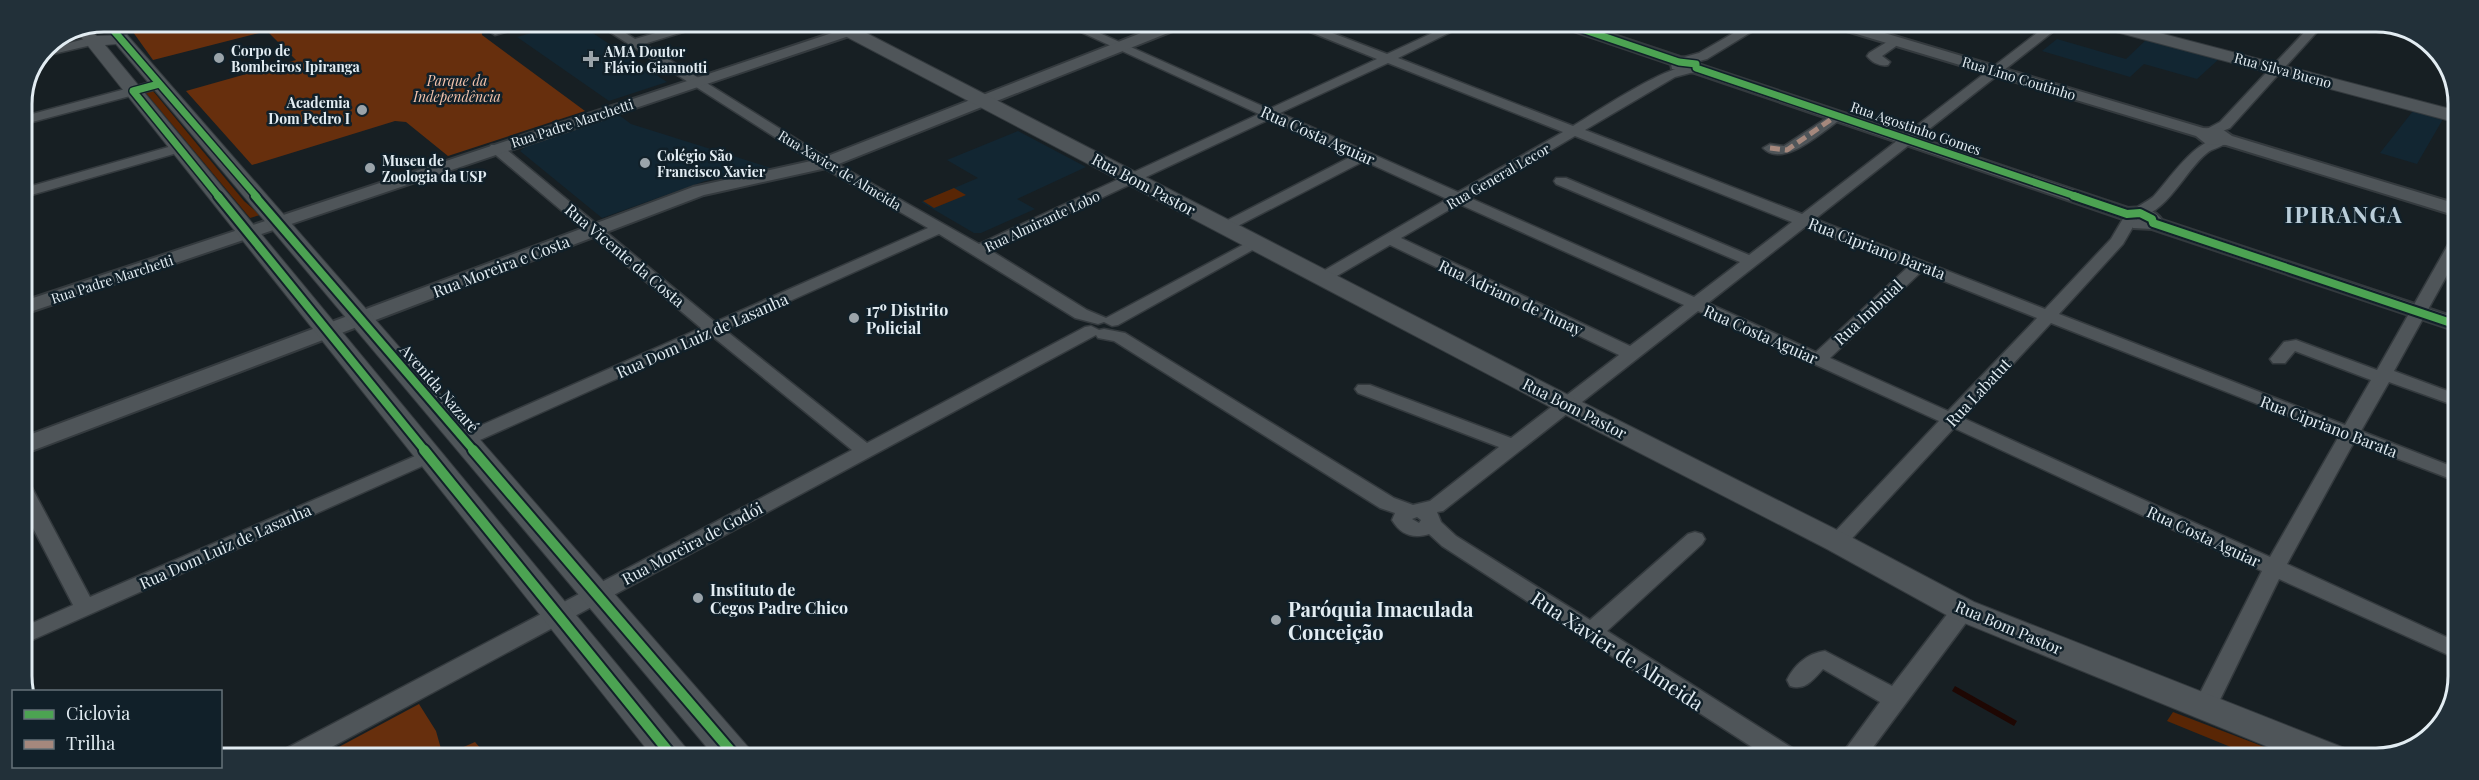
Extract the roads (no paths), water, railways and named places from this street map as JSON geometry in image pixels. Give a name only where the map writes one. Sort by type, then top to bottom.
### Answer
[{"type":"main road","name":"Rua Bom Pastor","points":[[850,32],[1567,405],[1837,542],[1963,610],[2308,748]]},
{"type":"main road","name":"Rua Silva Bueno","points":[[2137,32],[2447,114]]},
{"type":"main road","name":"Avenida Nazaré","points":[[88,35],[121,39],[276,223],[728,748]]},
{"type":"main road","points":[[88,35],[666,748]]},
{"type":"street","name":"Rua Xavier de Almeida","points":[[617,32],[825,163],[978,250],[1387,503],[1421,517],[1449,541],[1772,748]]},
{"type":"street","points":[[635,43],[672,32]]},
{"type":"street","name":"Rua Padre Marchetti","points":[[32,305],[496,148],[850,32]]},
{"type":"street","name":"Rua Costa Aguiar","points":[[1087,32],[1818,359],[2448,647]]},
{"type":"street","name":"Rua Moreira e Costa","points":[[32,443],[699,191],[825,163],[1158,32]]},
{"type":"street","name":"Rua Cipriano Barata","points":[[1323,32],[2448,472]]},
{"type":"street","name":"Rua Almirante Lobo","points":[[978,250],[1444,32]]},
{"type":"street","name":"Rua Agostinho Gomes","points":[[1590,32],[1908,140],[2143,216],[2447,322]]},
{"type":"street","name":"Rua General Lecor","points":[[1324,278],[1744,32]]},
{"type":"street","name":"Rua Lino Coutinho","points":[[1865,32],[2447,207]]},
{"type":"street","points":[[1421,517],[2046,32]]},
{"type":"street","name":"Rua Labatut","points":[[1837,542],[2143,216],[2311,32]]},
{"type":"street","points":[[60,46],[88,35]]},
{"type":"street","points":[[1884,62],[1873,56],[1895,41]]},
{"type":"street","points":[[32,118],[159,84]]},
{"type":"street","points":[[1770,148],[1787,150],[1836,116]]},
{"type":"street","points":[[32,191],[178,148]]},
{"type":"street","name":"Rua Vicente da Costa","points":[[496,148],[714,330],[865,452]]},
{"type":"street","points":[[1225,227],[1364,155]]},
{"type":"street","points":[[1561,181],[1751,261]]},
{"type":"street","name":"Rua Dom Luiz de Lasanha","points":[[465,440],[939,229]]},
{"type":"street","name":"Rua Adriano de Tunay","points":[[1389,239],[1632,354]]},
{"type":"street","name":"Rua Moreira de Godói","points":[[309,748],[1257,243]]},
{"type":"street","points":[[2205,707],[2274,568],[2447,260]]},
{"type":"street","name":"Rua Imbuial","points":[[1818,359],[1919,265]]},
{"type":"street","points":[[2280,359],[2290,346],[2296,345],[2448,397]]},
{"type":"street","points":[[1364,389],[1514,446]]},
{"type":"street","name":"Rua Dom Luiz de Lasanha","points":[[32,632],[429,456]]},
{"type":"street","points":[[32,507],[85,608]]},
{"type":"street","points":[[1591,632],[1695,539]]},
{"type":"street","points":[[1858,748],[1963,610]]},
{"type":"street","points":[[1798,680],[1817,661],[1824,660],[1895,699]]},
{"type":"place","name":"Corpo de Bombeiros Ipiranga","points":[[219,58]]},
{"type":"place","name":"AMA Doutor Flávio Giannotti","points":[[591,59]]},
{"type":"place","name":"Academia Dom Pedro I","points":[[362,110]]},
{"type":"place","name":"Colégio São Francisco Xavier","points":[[645,163]]},
{"type":"place","name":"Museu de Zoologia da USP","points":[[370,168]]},
{"type":"place","name":"17º Distrito Policial","points":[[854,318]]},
{"type":"place","name":"Instituto de Cegos Padre Chico","points":[[698,598]]},
{"type":"place","name":"Paróquia Imaculada Conceição","points":[[1276,620]]},
{"type":"district","name":"IPIRANGA","points":[[2344,214]]},
{"type":"park label","name":"Parque da Independência","points":[[457,88]]}]
